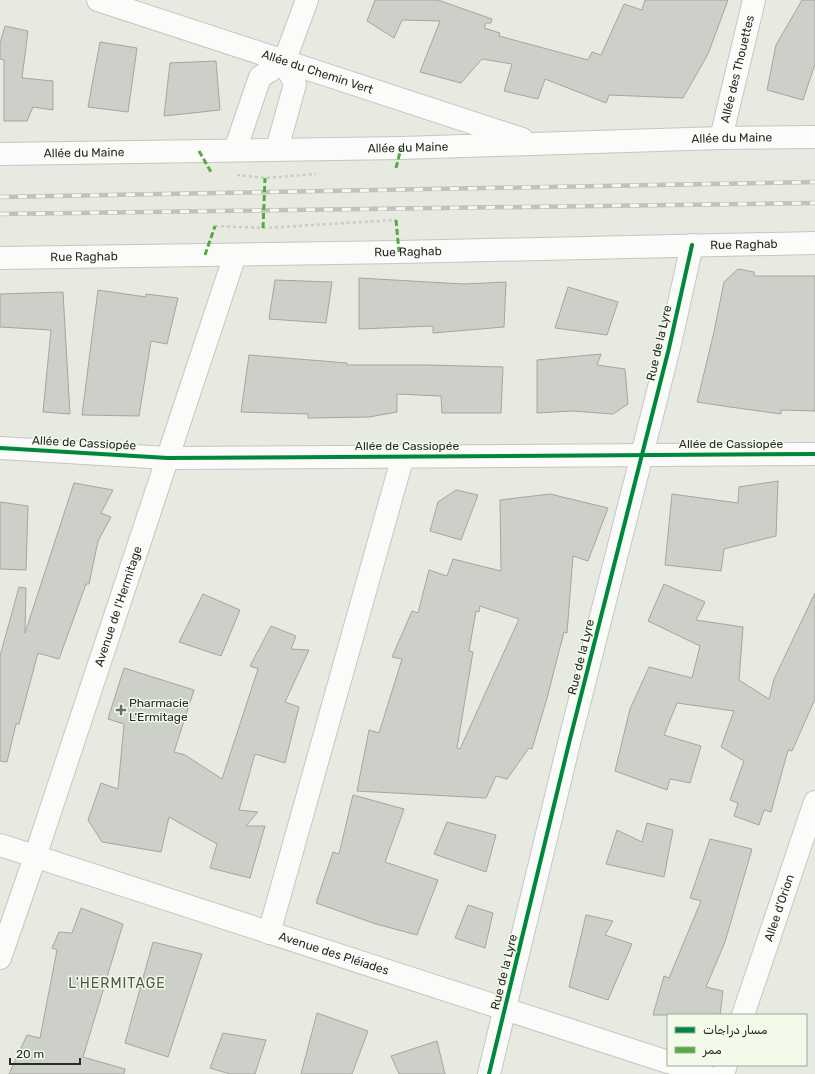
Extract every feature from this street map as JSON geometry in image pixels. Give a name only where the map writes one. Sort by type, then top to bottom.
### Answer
[{"type":"street","name":"Allée du Chemin Vert","points":[[98,0],[536,144]]},
{"type":"street","points":[[235,150],[260,77],[284,62],[307,0]]},
{"type":"street","name":"Allée des Thouettes","points":[[721,138],[754,0]]},
{"type":"street","points":[[277,150],[294,84],[284,62]]},
{"type":"street","name":"Allée du Maine","points":[[0,154],[401,148],[721,138],[815,137]]},
{"type":"street","name":"Rue Raghab","points":[[0,258],[399,252],[815,243]]},
{"type":"street","name":"Rue de la Lyre","points":[[489,1074],[692,245]]},
{"type":"street","name":"Avenue de l'Hermitage","points":[[0,958],[35,857],[235,254]]},
{"type":"street","name":"Allée de Cassiopée","points":[[0,448],[168,458],[815,454]]},
{"type":"street","points":[[269,933],[403,456]]},
{"type":"street","name":"Allee d'Orion","points":[[743,1014],[815,802]]},
{"type":"street","name":"Avenue des Pléiades","points":[[0,846],[667,1062]]},
{"type":"street","points":[[679,1066],[704,1074]]},
{"type":"path","points":[[216,226],[263,228],[396,220]]},
{"type":"building","points":[[375,0],[438,0],[492,19],[491,23],[486,23],[484,28],[500,33],[499,36],[588,60],[592,52],[601,55],[624,4],[642,10],[645,0],[728,0],[708,54],[683,98],[609,95],[606,103],[545,79],[538,99],[504,91],[512,64],[482,59],[461,83],[420,72],[440,21],[402,20],[394,38],[367,21]]},
{"type":"building","points":[[802,0],[815,0],[815,64],[803,100],[767,90],[776,45]]},
{"type":"building","points":[[5,26],[28,31],[22,78],[53,81],[53,110],[33,107],[27,121],[4,121],[4,60],[0,59],[0,43]]},
{"type":"building","points":[[100,42],[137,48],[128,112],[88,107]]},
{"type":"building","points":[[216,61],[220,110],[164,116],[170,63]]},
{"type":"building","points":[[738,269],[754,272],[754,276],[815,276],[815,411],[781,410],[781,414],[697,402],[714,332],[724,282]]},
{"type":"building","points":[[359,278],[464,284],[506,282],[504,327],[433,333],[433,326],[359,329]]},
{"type":"building","points":[[275,280],[332,282],[326,323],[269,319]]},
{"type":"building","points":[[568,287],[618,302],[607,335],[555,328]]},
{"type":"building","points":[[98,290],[146,297],[146,294],[178,298],[167,344],[151,341],[139,416],[82,415]]},
{"type":"building","points":[[63,292],[70,414],[43,412],[51,330],[0,327],[0,294]]},
{"type":"building","points":[[601,354],[597,365],[625,369],[628,404],[613,414],[572,411],[537,413],[537,360]]},
{"type":"building","points":[[249,355],[347,363],[347,365],[503,367],[501,413],[442,413],[441,396],[397,394],[397,412],[369,417],[308,418],[308,414],[241,412]]},
{"type":"building","points":[[778,481],[776,536],[724,549],[721,571],[665,565],[672,494],[738,503],[739,487]]},
{"type":"building","points":[[74,483],[113,490],[101,513],[111,517],[98,541],[89,584],[86,584],[59,659],[38,653],[19,724],[16,724],[7,762],[0,761],[0,656],[19,587],[26,588],[25,633]]},
{"type":"building","points":[[456,490],[478,495],[461,540],[430,531],[438,502]]},
{"type":"building","points":[[550,494],[608,508],[588,561],[573,556],[567,633],[564,632],[532,749],[529,748],[507,779],[496,776],[486,798],[357,791],[369,730],[379,733],[402,659],[392,657],[412,611],[418,613],[429,570],[447,576],[453,559],[501,571],[500,500]],"holes":[[[480,606],[519,619],[460,749],[457,748],[473,652],[469,651],[476,611],[479,612]]]},
{"type":"building","points":[[0,502],[28,506],[26,570],[0,569]]},
{"type":"building","points":[[664,584],[705,602],[696,620],[743,627],[739,680],[769,699],[774,679],[815,593],[815,699],[792,751],[788,750],[771,812],[764,810],[759,825],[734,816],[738,803],[730,800],[744,761],[721,747],[734,711],[677,703],[664,735],[701,746],[690,783],[670,779],[667,790],[615,771],[630,709],[649,667],[692,678],[700,646],[648,621]]},
{"type":"building","points":[[203,594],[240,610],[221,656],[179,642]]},
{"type":"building","points":[[271,626],[296,636],[291,649],[309,650],[285,702],[299,707],[285,763],[255,754],[239,810],[258,812],[246,826],[265,826],[250,878],[210,868],[217,844],[169,817],[161,852],[102,842],[88,820],[101,783],[118,789],[124,724],[108,719],[124,668],[194,690],[174,752],[185,755],[222,779],[258,669],[250,666]]},
{"type":"building","points":[[353,795],[404,809],[385,862],[438,880],[417,935],[376,924],[316,903],[333,852],[339,854]]},
{"type":"building","points":[[447,822],[496,835],[486,872],[434,854]]},
{"type":"building","points":[[647,823],[673,830],[664,877],[606,864],[617,830],[642,842]]},
{"type":"building","points":[[710,839],[752,849],[725,942],[706,987],[723,991],[720,1014],[653,1015],[664,976],[669,978],[701,901],[690,898]]},
{"type":"building","points":[[468,905],[493,913],[485,948],[455,938]]},
{"type":"building","points":[[81,908],[123,924],[83,1057],[125,1069],[124,1074],[9,1074],[27,1035],[40,1038],[57,950],[52,948],[59,932],[72,933]]},
{"type":"building","points":[[586,915],[613,921],[605,935],[632,944],[608,1000],[569,987]]},
{"type":"building","points":[[153,942],[202,954],[168,1057],[125,1043]]},
{"type":"building","points":[[317,1013],[368,1031],[352,1074],[301,1074]]},
{"type":"building","points":[[223,1033],[266,1040],[255,1074],[230,1074],[210,1068]]},
{"type":"building","points":[[437,1041],[445,1074],[399,1074],[391,1056]]},
{"type":"railway","points":[[0,197],[815,182]]},
{"type":"railway","points":[[0,214],[815,203]]},
{"type":"marked path","points":[[396,168],[401,148]]},
{"type":"marked path","points":[[199,151],[211,172]]},
{"type":"marked path","points":[[263,228],[265,178]]},
{"type":"marked path","points":[[396,220],[399,252]]},
{"type":"marked path","points":[[205,255],[215,226]]},
{"type":"cycle path","points":[[489,1074],[569,743],[669,348],[692,245]]},
{"type":"cycle path","points":[[0,448],[168,458],[815,454]]},
{"type":"place","name":"Pharmacie L'Ermitage","points":[[121,710]]},
{"type":"district","name":"L'HERMITAGE","points":[[117,983]]}]
